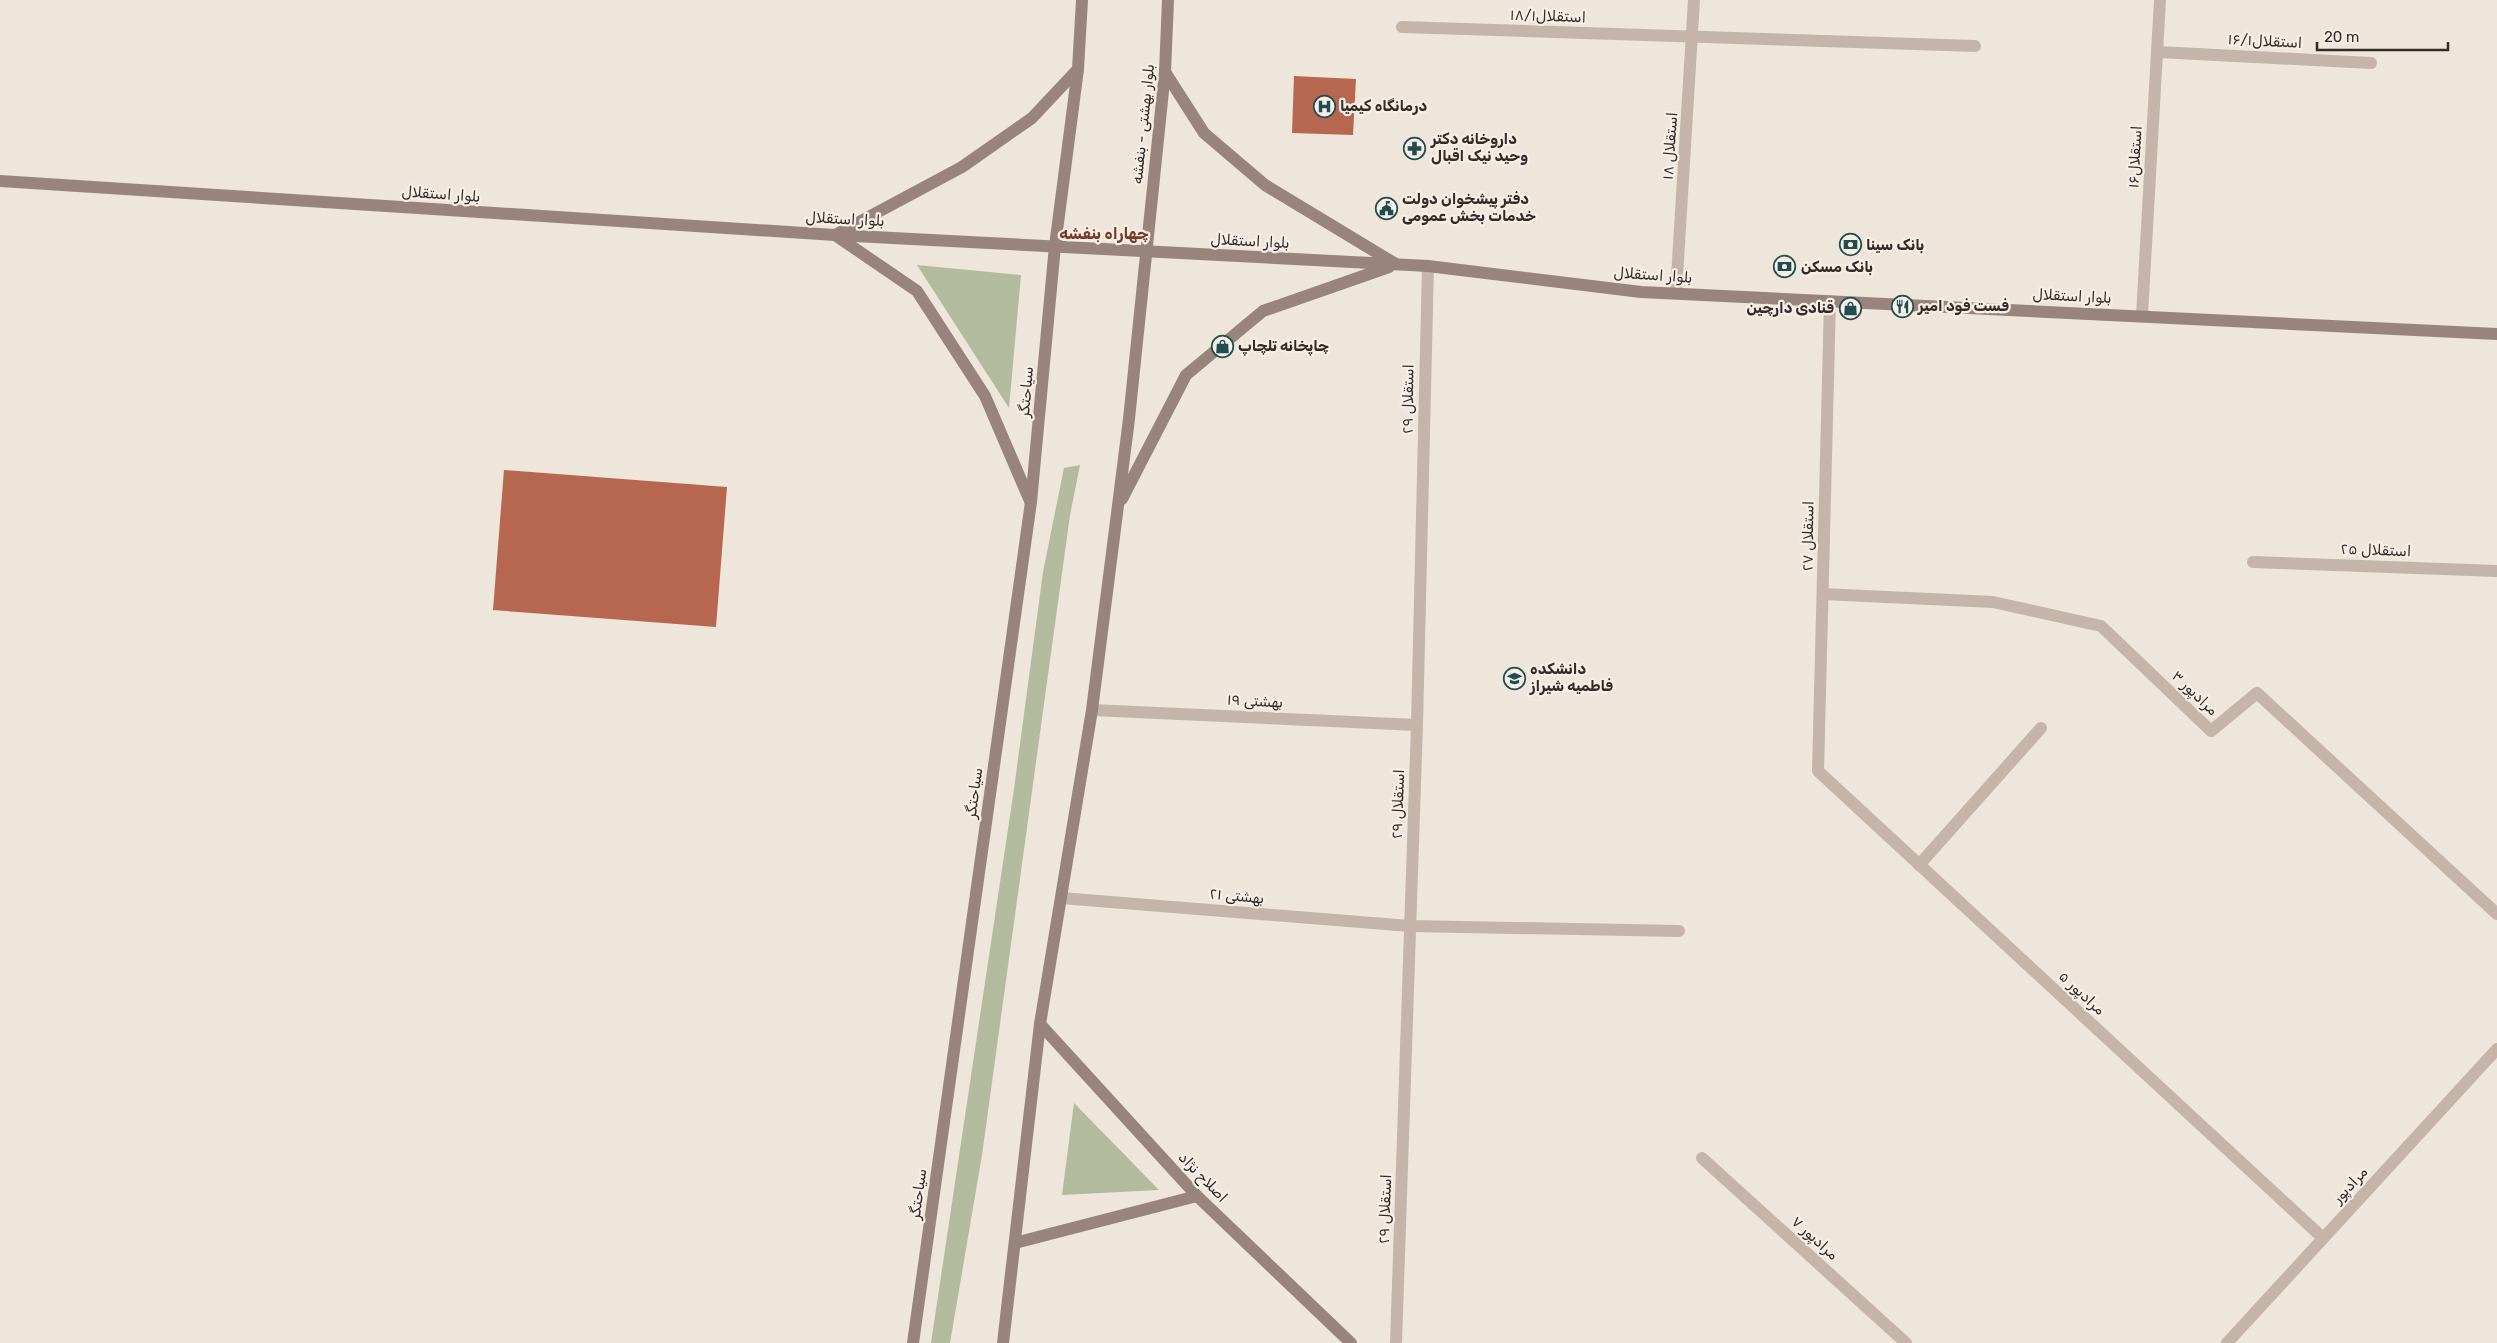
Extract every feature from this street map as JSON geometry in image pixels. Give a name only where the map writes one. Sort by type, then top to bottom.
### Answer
[{"type":"main road","points":[[1055,246],[1078,69],[1082,0]]},
{"type":"main road","name":"بلوار بهشتی - بنفشه","points":[[1146,251],[1165,72],[1168,0]]},
{"type":"main road","points":[[1031,502],[985,396],[917,291],[835,236],[962,167],[1032,118],[1078,69]]},
{"type":"main road","points":[[1165,72],[1204,133],[1265,185],[1396,264]]},
{"type":"main road","name":"بلوار استقلال","points":[[0,181],[835,236],[1428,266],[1641,292],[2142,315],[2497,334]]},
{"type":"main road","name":"سیاحتگر","points":[[913,1343],[1031,502],[1055,246]]},
{"type":"main road","points":[[1003,1343],[1040,1024],[1092,710],[1118,508],[1146,251]]},
{"type":"main road","points":[[1118,508],[1186,375],[1263,311],[1396,264]]},
{"type":"main road","name":"اصلاح نژاد","points":[[1040,1024],[1197,1196],[1351,1343]]},
{"type":"main road","points":[[1015,1243],[1197,1196]]},
{"type":"street","name":"استقلال ۱۸","points":[[1676,294],[1694,0]]},
{"type":"street","name":"استقلال۱۶","points":[[2142,315],[2160,0]]},
{"type":"street","name":"استقلال۱۸/۱","points":[[1402,27],[1975,46]]},
{"type":"street","name":"استقلال۱۶/۱","points":[[2158,52],[2371,63]]},
{"type":"street","name":"۲۹ استقلال","points":[[1396,1343],[1417,725],[1428,266]]},
{"type":"street","name":"۲۷ استقلال","points":[[1818,771],[1830,302]]},
{"type":"street","name":"۲۵ استقلال","points":[[2254,562],[2497,571]]},
{"type":"street","name":"۳ مرادپور","points":[[1823,594],[1993,602],[2101,626],[2211,731],[2257,693],[2497,914]]},
{"type":"street","name":"۱۹ بهشتی","points":[[1092,710],[1417,725]]},
{"type":"street","points":[[1919,865],[2041,728]]},
{"type":"street","name":"۵ مرادپور","points":[[1818,771],[2323,1238]]},
{"type":"street","name":"۲۱ بهشتی","points":[[1061,898],[1410,926],[1679,931]]},
{"type":"street","name":"مرادپور","points":[[2227,1343],[2497,1049]]},
{"type":"street","name":"۷ مرادپور","points":[[1702,1158],[1906,1343]]},
{"type":"green space","points":[[917,265],[1021,275],[1009,408]]},
{"type":"green space","points":[[1080,465],[1070,515],[982,1155],[950,1343],[931,1343],[1014,789],[1043,572],[1064,468]]},
{"type":"green space","points":[[1074,1103],[1159,1190],[1062,1195]]},
{"type":"building","name":"درمانگاه کیمیا","points":[[1294,76],[1356,79],[1353,135],[1292,133]]},
{"type":"building","points":[[504,470],[727,487],[716,627],[493,610]]},
{"type":"place","name":"درمانگاه کیمیا","points":[[1324,106]]},
{"type":"place","name":"داروخانه دکتر وحید نیک اقبال","points":[[1415,148]]},
{"type":"place","name":"دفتر پیشخوان دولت خدمات بخش عمومی","points":[[1386,208]]},
{"type":"place","name":"بانک سینا","points":[[1850,245]]},
{"type":"place","name":"بانک مسکن","points":[[1785,267]]},
{"type":"place","name":"فست فود امیر","points":[[1902,306]]},
{"type":"place","name":"قنادی دارچین","points":[[1850,308]]},
{"type":"place","name":"چاپخانه تلچاپ","points":[[1222,346]]},
{"type":"place","name":"دانشکده فاطمیه شیراز","points":[[1514,678]]},
{"type":"district","name":"چهاراه بنفشه","points":[[1104,233]]}]
